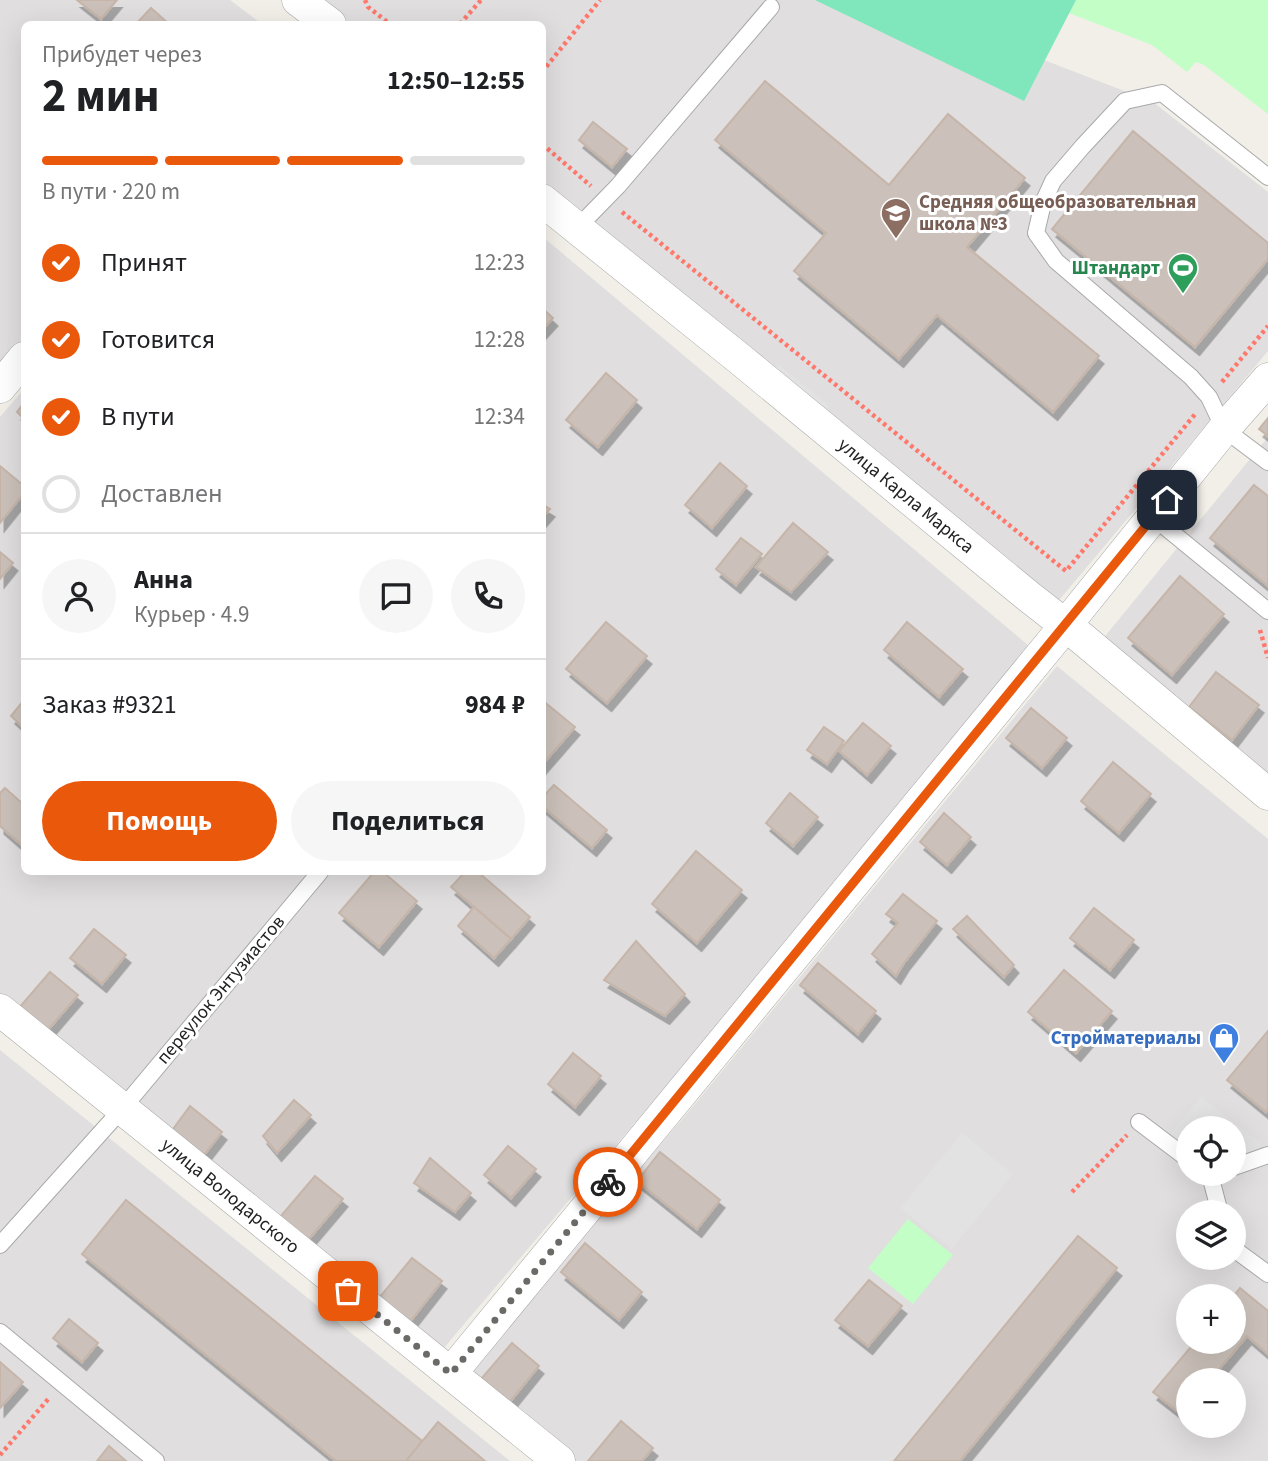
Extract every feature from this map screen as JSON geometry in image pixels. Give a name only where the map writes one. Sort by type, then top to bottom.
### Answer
[{"type":"street","name":"улица Карла Маркса","points":[[546,203],[1065,625],[1268,794]]},
{"type":"street","points":[[0,387],[21,362]]},
{"type":"street","points":[[451,1374],[1224,429],[1268,379]]},
{"type":"street","name":"улица Володарского","points":[[0,1010],[559,1461]]},
{"type":"lane","points":[[577,229],[771,7]]},
{"type":"lane","points":[[1268,177],[1162,93],[1125,101],[1054,181],[1043,203],[1036,233],[1056,261],[1191,377],[1209,397],[1224,429],[1268,462]]},
{"type":"lane","points":[[1153,517],[1266,616]]},
{"type":"lane","name":"переулок Энтузиастов","points":[[0,1245],[122,1109],[317,875]]},
{"type":"lane","points":[[1139,1122],[1176,1150]]},
{"type":"lane","points":[[1246,1163],[1268,1155]]},
{"type":"lane","points":[[1246,1258],[1268,1274]]},
{"type":"lane","points":[[0,1332],[156,1461]]},
{"type":"path","points":[[365,0],[368,7],[386,21]]},
{"type":"path","points":[[463,21],[481,0]]},
{"type":"path","points":[[546,67],[600,0]]},
{"type":"path","points":[[546,147],[605,199],[1066,571],[1268,326]]},
{"type":"path","points":[[1266,616],[1259,628],[1268,658]]},
{"type":"path","points":[[1072,1192],[1139,1122]]},
{"type":"path","points":[[0,1455],[62,1384]]},
{"type":"shaded area","points":[[0,0],[230,0],[258,21],[21,21],[21,350],[0,375]]},
{"type":"shaded area","points":[[310,0],[888,0],[1153,102],[1268,192],[1268,351],[1055,605],[546,185],[546,21],[339,21]]},
{"type":"shaded area","points":[[546,240],[1035,651],[443,1349],[0,1001],[0,417],[21,392],[21,875],[546,875]]},
{"type":"shaded area","points":[[778,364],[830,406],[814,423],[764,381]]},
{"type":"shaded area","points":[[1268,437],[1268,778],[1102,640]]},
{"type":"shaded area","points":[[1057,666],[1268,839],[1268,1461],[574,1461],[465,1373],[685,1116]]},
{"type":"shaded area","points":[[0,1050],[510,1461],[0,1461]]},
{"type":"shaded area","points":[[1201,1097],[1226,1116],[1185,1116]]},
{"type":"shaded area","points":[[1176,1127],[1176,1139],[1170,1134]]},
{"type":"shaded area","points":[[1246,1132],[1262,1144],[1246,1162]]},
{"type":"shaded area","points":[[962,1133],[1013,1174],[952,1249],[900,1208]]},
{"type":"green space","points":[[815,0],[1076,0],[1024,101]]},
{"type":"green space","points":[[1035,0],[1268,0],[1268,114],[1204,65],[1196,62],[1187,72],[1152,45]]},
{"type":"green space","points":[[908,1219],[953,1255],[913,1304],[868,1268]]},
{"type":"building","points":[[77,0],[117,0],[101,19]]},
{"type":"building","points":[[151,8],[166,21],[139,21]]},
{"type":"building","name":"Средняя общеобразовательная школа №3","points":[[765,81],[889,185],[948,114],[1025,178],[967,247],[1099,356],[1053,412],[937,315],[899,359],[794,271],[826,233],[715,140]]},
{"type":"building","points":[[593,122],[627,149],[612,167],[579,140]]},
{"type":"building","points":[[1133,131],[1268,243],[1268,259],[1195,347],[1052,229]]},
{"type":"building","points":[[546,312],[553,318],[546,326]]},
{"type":"building","points":[[606,373],[637,400],[598,447],[566,420]]},
{"type":"building","points":[[1268,418],[1268,436],[1259,429]]},
{"type":"building","points":[[720,463],[747,486],[712,528],[685,505]]},
{"type":"building","points":[[0,466],[21,484],[21,497],[0,523]]},
{"type":"building","points":[[1254,485],[1268,496],[1268,586],[1210,538]]},
{"type":"building","points":[[793,523],[828,552],[791,592],[756,567]]},
{"type":"building","points":[[741,538],[762,554],[736,585],[716,569]]},
{"type":"building","points":[[0,552],[13,563],[0,579]]},
{"type":"building","points":[[1180,576],[1224,614],[1172,675],[1128,638]]},
{"type":"building","points":[[606,622],[647,656],[607,703],[566,669]]},
{"type":"building","points":[[907,622],[963,669],[939,697],[884,650]]},
{"type":"building","points":[[1216,672],[1259,705],[1232,740],[1189,707]]},
{"type":"building","points":[[546,703],[575,727],[546,760]]},
{"type":"building","points":[[21,704],[21,725],[11,716]]},
{"type":"building","points":[[1031,708],[1067,738],[1042,768],[1006,738]]},
{"type":"building","points":[[863,723],[891,746],[867,775],[839,751]]},
{"type":"building","points":[[824,727],[844,741],[827,764],[807,750]]},
{"type":"building","points":[[1113,762],[1151,794],[1119,833],[1081,801]]},
{"type":"building","points":[[554,785],[607,830],[592,848],[546,809],[546,794]]},
{"type":"building","points":[[5,788],[21,802],[21,844],[0,826],[0,793]]},
{"type":"building","points":[[790,793],[818,817],[793,846],[766,823]]},
{"type":"building","points":[[944,813],[971,837],[947,865],[920,842]]},
{"type":"building","points":[[696,851],[742,890],[697,943],[652,904]]},
{"type":"building","points":[[371,875],[387,875],[417,901],[379,947],[339,913]]},
{"type":"building","points":[[462,875],[481,875],[530,917],[511,939],[451,887]]},
{"type":"building","points":[[903,894],[937,921],[896,976],[872,954],[898,923],[886,914]]},
{"type":"building","points":[[474,907],[511,939],[494,958],[458,926]]},
{"type":"building","points":[[1094,908],[1134,940],[1110,970],[1070,938]]},
{"type":"building","points":[[967,916],[1014,965],[1004,977],[953,929]]},
{"type":"building","points":[[94,929],[126,955],[102,984],[70,958]]},
{"type":"building","points":[[636,941],[685,994],[665,1016],[604,980]]},
{"type":"building","points":[[818,963],[876,1011],[858,1034],[800,985]]},
{"type":"building","points":[[1064,970],[1112,1011],[1076,1053],[1028,1012]]},
{"type":"building","points":[[50,972],[78,995],[41,1038],[13,1015]]},
{"type":"building","points":[[1268,1031],[1268,1109],[1266,1112],[1227,1080]]},
{"type":"building","points":[[573,1053],[601,1076],[575,1107],[548,1084]]},
{"type":"building","points":[[294,1100],[311,1115],[277,1153],[263,1136]]},
{"type":"building","points":[[190,1106],[222,1132],[196,1165],[165,1140]]},
{"type":"building","points":[[508,1146],[536,1169],[511,1198],[484,1175]]},
{"type":"building","points":[[660,1152],[720,1200],[697,1229],[637,1181]]},
{"type":"building","points":[[430,1158],[471,1193],[455,1212],[414,1183]]},
{"type":"building","points":[[315,1176],[343,1199],[308,1240],[280,1217]]},
{"type":"building","points":[[126,1200],[422,1441],[406,1461],[336,1461],[82,1254]]},
{"type":"building","points":[[1078,1236],[1117,1268],[960,1461],[894,1461]]},
{"type":"building","points":[[585,1243],[642,1292],[619,1320],[561,1272]]},
{"type":"building","points":[[412,1258],[442,1281],[405,1328],[374,1304]]},
{"type":"building","points":[[869,1280],[902,1306],[868,1346],[835,1320]]},
{"type":"building","points":[[1246,1293],[1268,1311],[1268,1354],[1247,1336]]},
{"type":"building","points":[[69,1319],[98,1343],[82,1362],[53,1338]]},
{"type":"building","points":[[512,1343],[539,1366],[504,1409],[476,1385]]},
{"type":"building","points":[[1185,1354],[1232,1354],[1220,1368],[1176,1368],[1176,1410],[1153,1392]]},
{"type":"building","points":[[0,1362],[23,1382],[0,1408]]},
{"type":"building","points":[[621,1421],[653,1448],[642,1461],[588,1461]]},
{"type":"building","points":[[438,1422],[485,1461],[406,1461]]},
{"type":"building","points":[[109,1446],[126,1461],[97,1461]]},
{"type":"way so far","points":[[348,1291],[451,1374],[608,1182]]},
{"type":"place","name":"Средняя общеобразовательная школа №3","points":[[896,240]]},
{"type":"place","name":"Штандарт","points":[[1183,295]]},
{"type":"place","name":"Стройматериалы","points":[[1224,1065]]},
{"type":"route","points":[[608,1182],[1167,500]]}]
